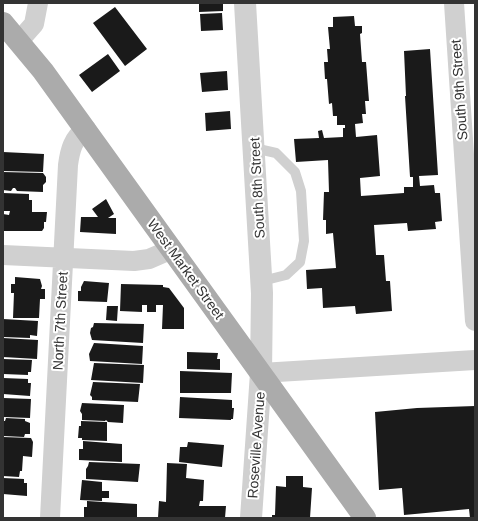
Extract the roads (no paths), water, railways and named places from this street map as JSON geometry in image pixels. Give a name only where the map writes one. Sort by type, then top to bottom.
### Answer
[{"type":"main road","name":"West Market Street","points":[[3,23],[39,65],[86,129],[365,518]]},
{"type":"street","points":[[19,41],[34,24],[38,3]]},
{"type":"street","name":"South 8th Street","points":[[245,3],[262,281],[261,373]]},
{"type":"street","name":"South 9th Street","points":[[454,3],[475,321]]},
{"type":"street","name":"North 7th Street","points":[[50,518],[70,155],[75,139],[86,129]]},
{"type":"street","points":[[3,255],[134,261],[150,259],[172,249]]},
{"type":"street","points":[[261,373],[475,360]]},
{"type":"street","name":"Roseville Avenue","points":[[251,518],[261,373]]},
{"type":"lane","points":[[254,148],[276,153],[295,172],[301,191],[304,241],[300,262],[286,275],[262,281]]}]
